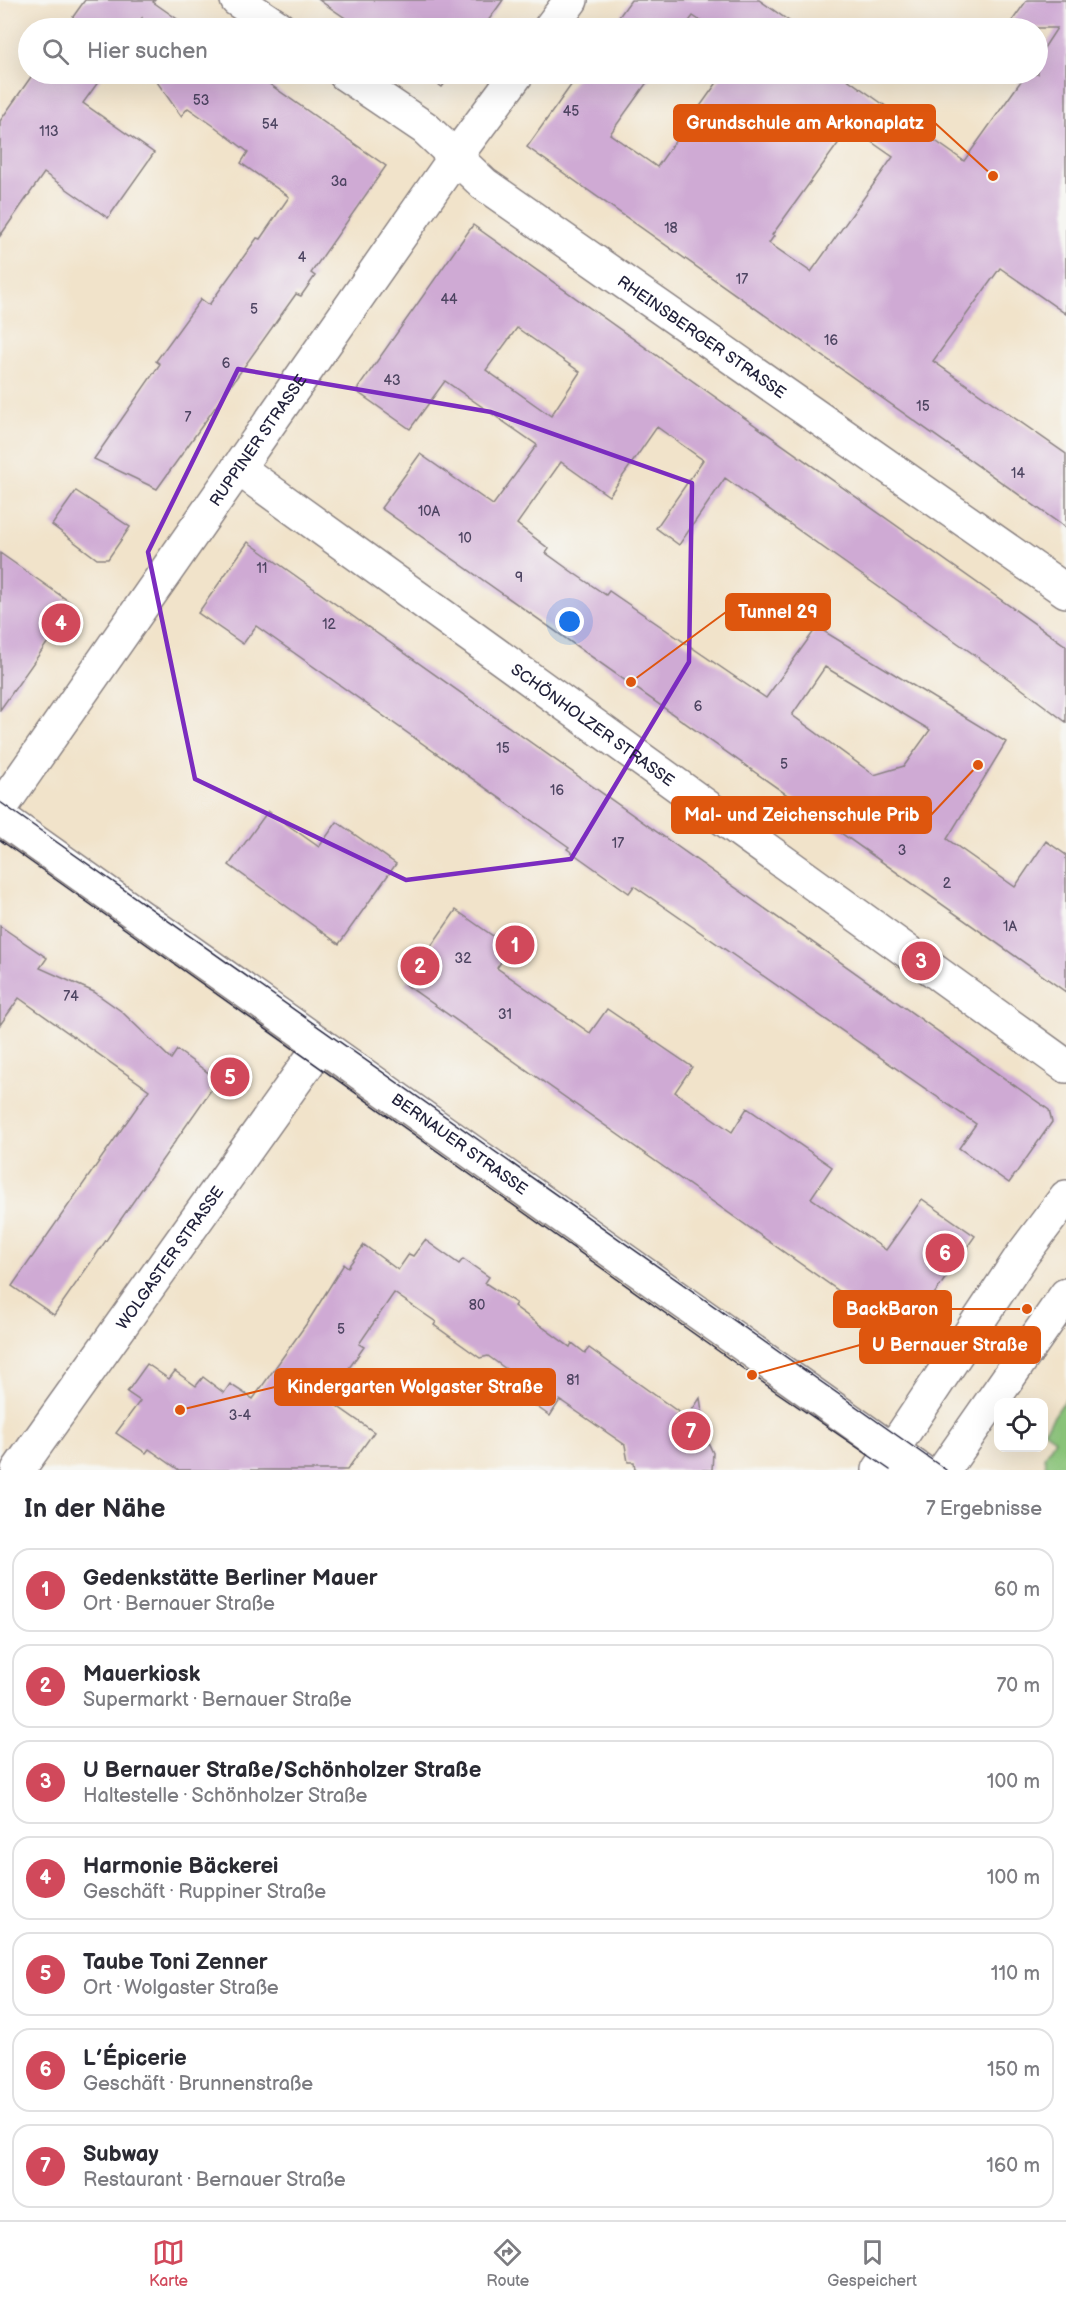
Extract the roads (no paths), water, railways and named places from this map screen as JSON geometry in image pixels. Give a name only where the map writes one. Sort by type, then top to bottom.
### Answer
[{"type":"street","points":[[237,0],[264,18]]},
{"type":"street","points":[[558,18],[571,0]]},
{"type":"street","name":"RHEINSBERGER STRASSE","points":[[360,84],[425,128],[484,184],[1066,591]]},
{"type":"street","name":"RUPPINER STRASSE","points":[[0,809],[456,156],[510,84]]},
{"type":"street","name":"SCHÖNHOLZER STRASSE","points":[[238,468],[1066,1065]]},
{"type":"street","name":"BERNAUER STRASSE","points":[[0,817],[321,1045],[885,1460],[920,1470]]},
{"type":"street","name":"WOLGASTER STRASSE","points":[[18,1470],[321,1045]]},
{"type":"street","points":[[885,1460],[1023,1254],[1066,1197]]},
{"type":"street","points":[[944,1470],[1066,1295]]},
{"type":"tram line","points":[[0,802],[946,1470]]},
{"type":"tram line","points":[[0,840],[752,1375],[890,1470]]},
{"type":"place","name":"Grundschule am Arkonaplatz","points":[[993,176]]},
{"type":"place","name":"Harmonie Bäckerei","points":[[61,623]]},
{"type":"place","name":"Tunnel 29","points":[[631,682]]},
{"type":"place","name":"Mal- und Zeichenschule Prib","points":[[978,765]]},
{"type":"place","name":"Gedenkstätte Berliner Mauer","points":[[515,945]]},
{"type":"place","name":"U Bernauer Straße/Schönholzer Straße","points":[[921,961]]},
{"type":"place","name":"Mauerkiosk","points":[[420,966]]},
{"type":"place","name":"Taube Toni Zenner","points":[[230,1077]]},
{"type":"place","name":"L’Épicerie","points":[[945,1253]]},
{"type":"place","name":"BackBaron","points":[[1027,1309]]},
{"type":"place","name":"U Bernauer Straße","points":[[752,1375]]},
{"type":"place","name":"Kindergarten Wolgaster Straße","points":[[180,1410]]},
{"type":"place","name":"Subway","points":[[691,1431]]}]
